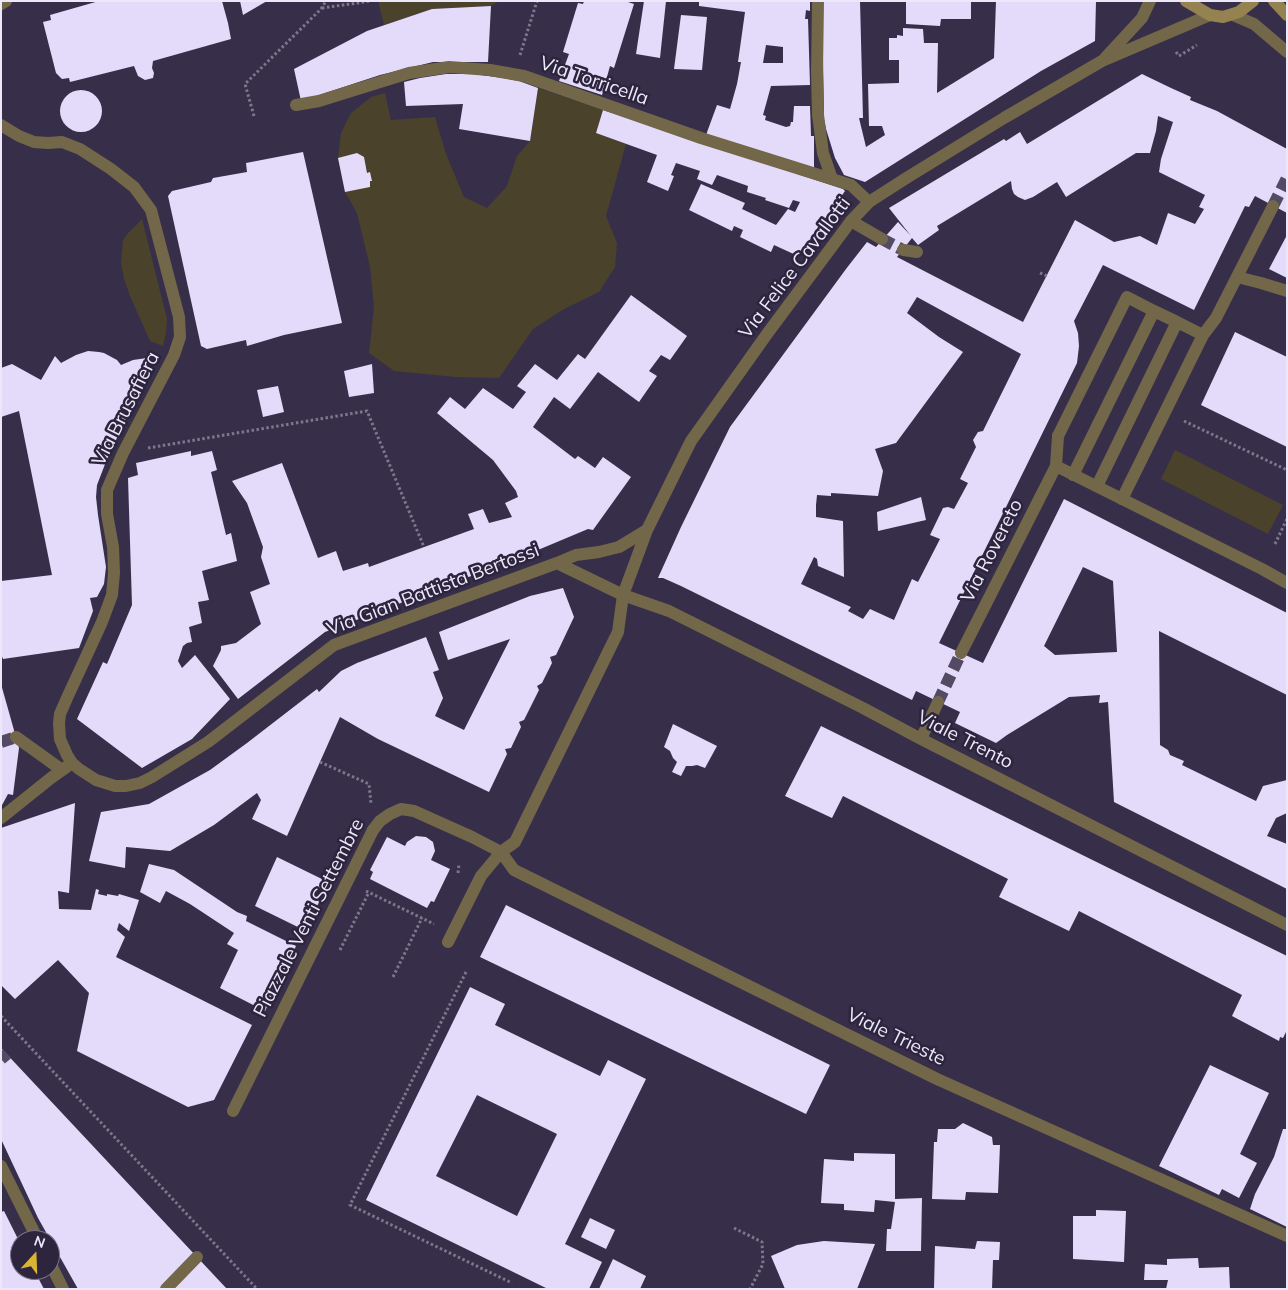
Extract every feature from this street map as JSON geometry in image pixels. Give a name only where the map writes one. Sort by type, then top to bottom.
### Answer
[{"type":"main road","points":[[1186,1],[1210,15],[1223,18],[1239,12],[1253,1]]},
{"type":"main road","points":[[1274,1],[1287,15]]},
{"type":"street","points":[[1,4],[6,1]]},
{"type":"street","points":[[818,1],[818,115],[823,153],[832,179]]},
{"type":"street","name":"Via Felice Cavallotti","points":[[1102,62],[1142,18],[1150,1]]},
{"type":"street","name":"Via Felice Cavallotti","points":[[501,852],[515,842],[618,632],[624,595],[647,530],[691,441],[850,221],[869,202],[1004,118],[1102,62],[1210,15]]},
{"type":"street","points":[[1233,15],[1254,24],[1287,52]]},
{"type":"street","name":"Via Torricella","points":[[296,105],[319,102],[409,73],[449,67],[514,74],[701,138],[851,185],[869,202]]},
{"type":"street","name":"Via Brusafiera","points":[[1,125],[19,136],[34,142],[62,142],[80,149],[134,187],[151,210],[179,317],[180,337],[174,355],[123,453],[107,490],[107,514],[113,546],[114,573],[112,595],[102,622],[60,714],[60,739],[67,755],[67,766]]},
{"type":"street","points":[[1122,499],[1203,335],[1216,318],[1273,206]]},
{"type":"street","points":[[850,221],[882,238]]},
{"type":"street","points":[[903,250],[917,252]]},
{"type":"street","points":[[1237,278],[1261,282],[1287,290]]},
{"type":"street","points":[[1203,335],[1127,297],[1058,436],[1056,466],[1282,580]]},
{"type":"street","points":[[1073,475],[1154,311]]},
{"type":"street","points":[[1097,486],[1177,322]]},
{"type":"street","name":"Via Rovereto","points":[[961,653],[1056,466]]},
{"type":"street","name":"Via Gian Battista Bertossi","points":[[16,736],[67,766],[80,770],[105,784],[126,786],[140,783],[208,742],[334,645],[576,555],[619,547],[647,530]]},
{"type":"street","name":"Via Gian Battista Bertossi","points":[[557,563],[624,595]]},
{"type":"street","name":"Viale Trento","points":[[624,595],[669,611],[1287,925]]},
{"type":"street","points":[[921,739],[938,702]]},
{"type":"street","points":[[1,818],[67,766]]},
{"type":"street","name":"Piazzale Venti Settembre","points":[[233,1111],[347,881],[373,830],[380,821],[401,809],[414,811],[501,852]]},
{"type":"street","points":[[448,942],[481,876],[501,852]]},
{"type":"street","name":"Viale Trieste","points":[[501,852],[514,870],[937,1079],[1287,1236]]},
{"type":"street","points":[[1,1166],[33,1230]]},
{"type":"street","points":[[166,1289],[197,1257]]},
{"type":"path","points":[[254,116],[245,84],[326,1]]},
{"type":"path","points":[[321,8],[371,1]]},
{"type":"path","points":[[514,74],[537,1]]},
{"type":"path","points":[[1040,272],[1047,276]]},
{"type":"path","points":[[123,453],[367,410],[424,547]]},
{"type":"path","points":[[1165,412],[1287,470]]},
{"type":"path","points":[[1275,544],[1287,519]]},
{"type":"path","points":[[320,762],[369,784],[373,830]]},
{"type":"path","points":[[458,876],[459,864]]},
{"type":"path","points":[[347,881],[434,924],[438,916]]},
{"type":"path","points":[[340,950],[369,892]]},
{"type":"path","points":[[393,977],[422,918]]},
{"type":"path","points":[[466,972],[350,1205],[512,1283]]},
{"type":"path","points":[[1,1016],[257,1289]]},
{"type":"path","points":[[734,1228],[762,1242],[763,1264],[750,1289]]},
{"type":"shaded area","points":[[378,1],[499,1],[491,6],[432,9],[384,25]]},
{"type":"shaded area","points":[[538,88],[603,110],[596,133],[626,144],[606,216],[617,243],[615,267],[599,292],[564,309],[533,329],[499,378],[456,377],[394,371],[369,353],[374,307],[370,267],[357,213],[345,192],[338,158],[341,133],[351,113],[371,97],[385,93],[391,120],[435,117],[446,154],[464,197],[487,208],[507,186],[517,156],[530,141]]},
{"type":"shaded area","points":[[142,219],[167,319],[163,346],[150,341],[130,296],[121,263],[123,240]]},
{"type":"shaded area","points":[[1175,450],[1283,505],[1268,534],[1161,479]]},
{"type":"building","points":[[99,1],[222,1],[231,39],[153,61],[153,78],[145,80],[138,76],[134,66],[70,82],[69,78],[62,79],[56,73],[43,22],[51,20],[50,15]]},
{"type":"building","points":[[240,1],[267,1],[243,15]]},
{"type":"building","points":[[584,1],[625,1],[634,4],[614,68],[610,66],[602,95],[559,81],[569,54],[563,52],[578,3],[583,4]]},
{"type":"building","points":[[644,1],[666,1],[660,58],[636,54]]},
{"type":"building","points":[[699,1],[810,1],[810,11],[806,10],[805,19],[808,19],[810,85],[771,86],[763,115],[766,116],[765,120],[786,127],[790,126],[791,122],[793,122],[794,106],[810,106],[811,136],[814,136],[814,169],[706,135],[717,105],[730,109],[741,62],[738,62],[745,12],[699,6]],"holes":[[[766,45],[783,47],[783,63],[763,63]]]},
{"type":"building","points":[[822,1],[860,1],[863,118],[859,118],[866,147],[885,135],[882,126],[869,126],[868,84],[899,83],[899,60],[889,60],[889,38],[897,38],[897,35],[903,36],[903,28],[923,29],[924,43],[938,43],[937,93],[994,58],[996,1],[1096,1],[1095,41],[1041,71],[865,182],[844,175],[835,158],[826,129],[824,119]]},
{"type":"building","points":[[906,1],[971,1],[971,19],[941,19],[940,26],[906,24]]},
{"type":"building","points":[[491,6],[488,62],[433,62],[380,75],[301,101],[294,69],[367,31],[432,9]]},
{"type":"building","points":[[681,15],[707,17],[702,70],[674,69]]},
{"type":"building","points":[[446,74],[473,74],[503,78],[519,81],[538,88],[530,141],[459,129],[463,104],[406,106],[404,82]]},
{"type":"building","points":[[1142,74],[1191,97],[1190,100],[1217,111],[1287,149],[1287,213],[1255,196],[1249,207],[1245,206],[1194,310],[1103,265],[1074,321],[1078,333],[1079,346],[1077,363],[939,643],[983,663],[1064,499],[1287,613],[1287,695],[1159,631],[1160,745],[1168,750],[1170,755],[1184,761],[1182,765],[1256,801],[1263,786],[1287,780],[1287,813],[1276,818],[1267,836],[1287,844],[1287,889],[1114,802],[1108,702],[1099,703],[1100,695],[1069,697],[996,743],[955,723],[960,712],[916,691],[912,700],[681,586],[663,578],[658,578],[730,427],[846,269],[867,242],[876,247],[898,222],[911,236],[889,208],[1004,139],[1006,141],[1020,132],[1027,144]],"holes":[[[1158,116],[1173,122],[1161,159],[1159,172],[1205,195],[1199,207],[1204,209],[1195,224],[1168,213],[1157,245],[1140,236],[1114,242],[1075,220],[1023,322],[897,257],[912,238],[918,245],[939,230],[937,226],[1011,181],[1014,194],[1025,200],[1057,182],[1066,197],[1136,153],[1150,153]],[[917,297],[1021,354],[983,431],[978,432],[973,440],[976,447],[960,479],[968,483],[954,509],[943,508],[930,535],[940,539],[918,582],[912,579],[894,620],[870,609],[863,619],[848,611],[851,607],[801,584],[814,557],[817,559],[818,566],[844,577],[843,521],[816,517],[817,495],[831,496],[831,493],[878,496],[883,471],[875,449],[896,443],[963,352],[907,313]],[[1083,567],[1113,581],[1117,652],[1055,655],[1044,646]]]},
{"type":"building","points":[[85,90],[93,93],[99,99],[102,111],[99,123],[93,129],[77,132],[69,129],[63,123],[60,107],[63,99],[69,93]]},
{"type":"building","points":[[603,110],[845,191],[798,256],[774,245],[771,252],[740,237],[743,230],[734,226],[732,231],[689,210],[701,184],[745,203],[742,209],[776,225],[788,209],[795,212],[800,202],[793,200],[789,208],[747,192],[748,186],[717,175],[712,185],[697,179],[700,171],[676,163],[671,175],[674,176],[668,191],[647,182],[657,155],[596,133]]},
{"type":"building","points":[[303,152],[342,323],[284,335],[247,346],[246,340],[207,349],[201,346],[168,196],[172,191],[211,182],[213,178],[247,172],[246,163]]},
{"type":"building","points":[[357,153],[364,157],[367,173],[370,172],[372,181],[370,181],[370,187],[345,192],[338,158]]},
{"type":"building","points":[[1287,235],[1287,278],[1269,269]]},
{"type":"building","points":[[631,295],[687,336],[670,360],[661,355],[649,371],[657,376],[639,402],[598,372],[570,409],[554,397],[533,427],[575,459],[578,456],[595,468],[603,457],[631,477],[593,530],[588,529],[526,555],[325,632],[238,699],[213,666],[221,646],[236,643],[261,624],[250,592],[270,584],[261,557],[263,547],[247,503],[232,481],[282,463],[318,558],[336,551],[343,571],[368,563],[369,567],[474,529],[468,514],[483,509],[489,523],[512,517],[505,503],[518,497],[516,491],[493,460],[437,413],[450,397],[465,409],[483,388],[513,409],[526,392],[517,386],[535,364],[557,380],[578,354],[585,359]]},
{"type":"building","points":[[1235,332],[1287,357],[1287,447],[1201,405]]},
{"type":"building","points":[[88,351],[104,353],[117,360],[121,365],[133,360],[147,358],[146,376],[107,459],[97,485],[96,497],[106,567],[104,584],[97,597],[90,598],[93,611],[79,648],[3,659],[1,654],[1,581],[52,575],[19,411],[1,417],[1,368],[12,364],[41,380],[55,356],[61,363]]},
{"type":"building","points":[[372,364],[374,393],[349,397],[344,371]]},
{"type":"building","points":[[278,386],[284,412],[263,417],[257,390]]},
{"type":"building","points":[[191,451],[191,456],[212,451],[217,470],[211,472],[226,535],[231,533],[237,561],[202,571],[209,600],[198,602],[202,623],[189,627],[192,642],[183,646],[178,661],[182,668],[195,655],[230,699],[192,739],[142,768],[77,719],[103,662],[107,664],[132,605],[128,478],[138,475],[136,463]]},
{"type":"building","points":[[921,497],[926,520],[878,531],[877,512]]},
{"type":"building","points":[[563,588],[574,617],[556,655],[550,657],[552,663],[542,683],[537,686],[539,690],[524,720],[519,722],[521,727],[511,748],[505,749],[507,754],[489,792],[378,739],[340,717],[287,836],[252,819],[261,800],[257,793],[214,825],[170,851],[126,847],[125,868],[89,861],[101,812],[149,804],[210,770],[317,689],[319,692],[341,671],[426,637],[439,670],[433,672],[443,698],[435,716],[464,730],[510,639],[448,660],[439,632],[530,596]]},
{"type":"building","points":[[1,684],[19,748],[13,795],[8,794],[1,807]]},
{"type":"building","points":[[673,724],[717,746],[705,768],[697,765],[686,766],[681,776],[672,772],[677,762],[670,751],[664,747]]},
{"type":"building","points":[[821,726],[1287,956],[1287,1030],[1283,1038],[1280,1037],[1279,1041],[1232,1016],[1242,995],[1079,911],[1069,931],[999,897],[1008,879],[843,796],[832,818],[785,796]]},
{"type":"building","points":[[75,803],[69,893],[58,891],[59,909],[91,910],[96,889],[99,890],[98,894],[118,896],[119,894],[139,900],[129,931],[119,923],[117,930],[125,937],[116,957],[252,1025],[214,1100],[188,1107],[77,1051],[89,993],[58,960],[15,999],[1,985],[1,828]]},
{"type":"building","points":[[416,836],[426,837],[433,842],[435,851],[431,860],[450,869],[434,902],[431,901],[427,908],[370,879],[373,872],[370,870],[387,837],[405,846],[407,842]]},
{"type":"building","points":[[277,857],[328,882],[306,931],[255,906]]},
{"type":"building","points":[[149,864],[174,870],[237,912],[247,916],[246,921],[296,946],[265,1011],[220,988],[238,950],[227,944],[234,933],[190,904],[166,891],[160,903],[140,892]]},
{"type":"building","points":[[506,905],[830,1065],[806,1114],[480,957]]},
{"type":"building","points":[[470,987],[505,1004],[495,1025],[600,1076],[608,1060],[646,1079],[565,1244],[602,1262],[589,1289],[548,1289],[366,1200]],"holes":[[[477,1095],[557,1134],[517,1216],[436,1176]]]},
{"type":"building","points":[[1,1048],[227,1289],[78,1289],[60,1257],[60,1230],[45,1230],[1,1139]]},
{"type":"building","points":[[1210,1065],[1269,1093],[1240,1154],[1257,1163],[1239,1198],[1222,1189],[1219,1195],[1159,1166]]},
{"type":"building","points":[[963,1123],[992,1137],[993,1145],[1000,1145],[998,1193],[966,1192],[965,1200],[932,1199],[934,1142],[937,1142],[938,1129],[955,1129]]},
{"type":"building","points":[[1283,1129],[1287,1129],[1287,1227],[1250,1209],[1255,1194],[1274,1157]]},
{"type":"building","points":[[854,1153],[895,1154],[895,1199],[922,1198],[921,1251],[886,1251],[887,1229],[891,1229],[895,1202],[875,1200],[874,1212],[844,1210],[844,1204],[821,1203],[824,1159],[854,1161]]},
{"type":"building","points":[[1096,1210],[1126,1211],[1124,1262],[1073,1259],[1073,1216],[1096,1216]]},
{"type":"building","points":[[4,1211],[14,1230],[10,1230],[10,1280],[39,1280],[44,1289],[1,1289],[1,1212]]},
{"type":"building","points":[[590,1218],[615,1230],[606,1249],[581,1237]]},
{"type":"building","points":[[824,1241],[875,1244],[857,1289],[785,1289],[771,1256],[797,1245]]},
{"type":"building","points":[[977,1241],[1000,1242],[999,1260],[993,1260],[992,1289],[934,1289],[935,1246],[975,1249]]},
{"type":"building","points":[[1198,1258],[1199,1268],[1229,1267],[1230,1289],[1166,1289],[1168,1280],[1144,1280],[1145,1264],[1167,1265],[1167,1259]]},
{"type":"building","points":[[613,1259],[646,1276],[640,1289],[599,1289]]},
{"type":"tunnel","points":[[1273,206],[1287,178]]},
{"type":"tunnel","points":[[882,239],[903,250]]},
{"type":"tunnel","points":[[938,702],[961,653]]},
{"type":"tunnel","points":[[1,742],[16,737]]},
{"type":"tunnel","points":[[1,1059],[7,1054]]}]
